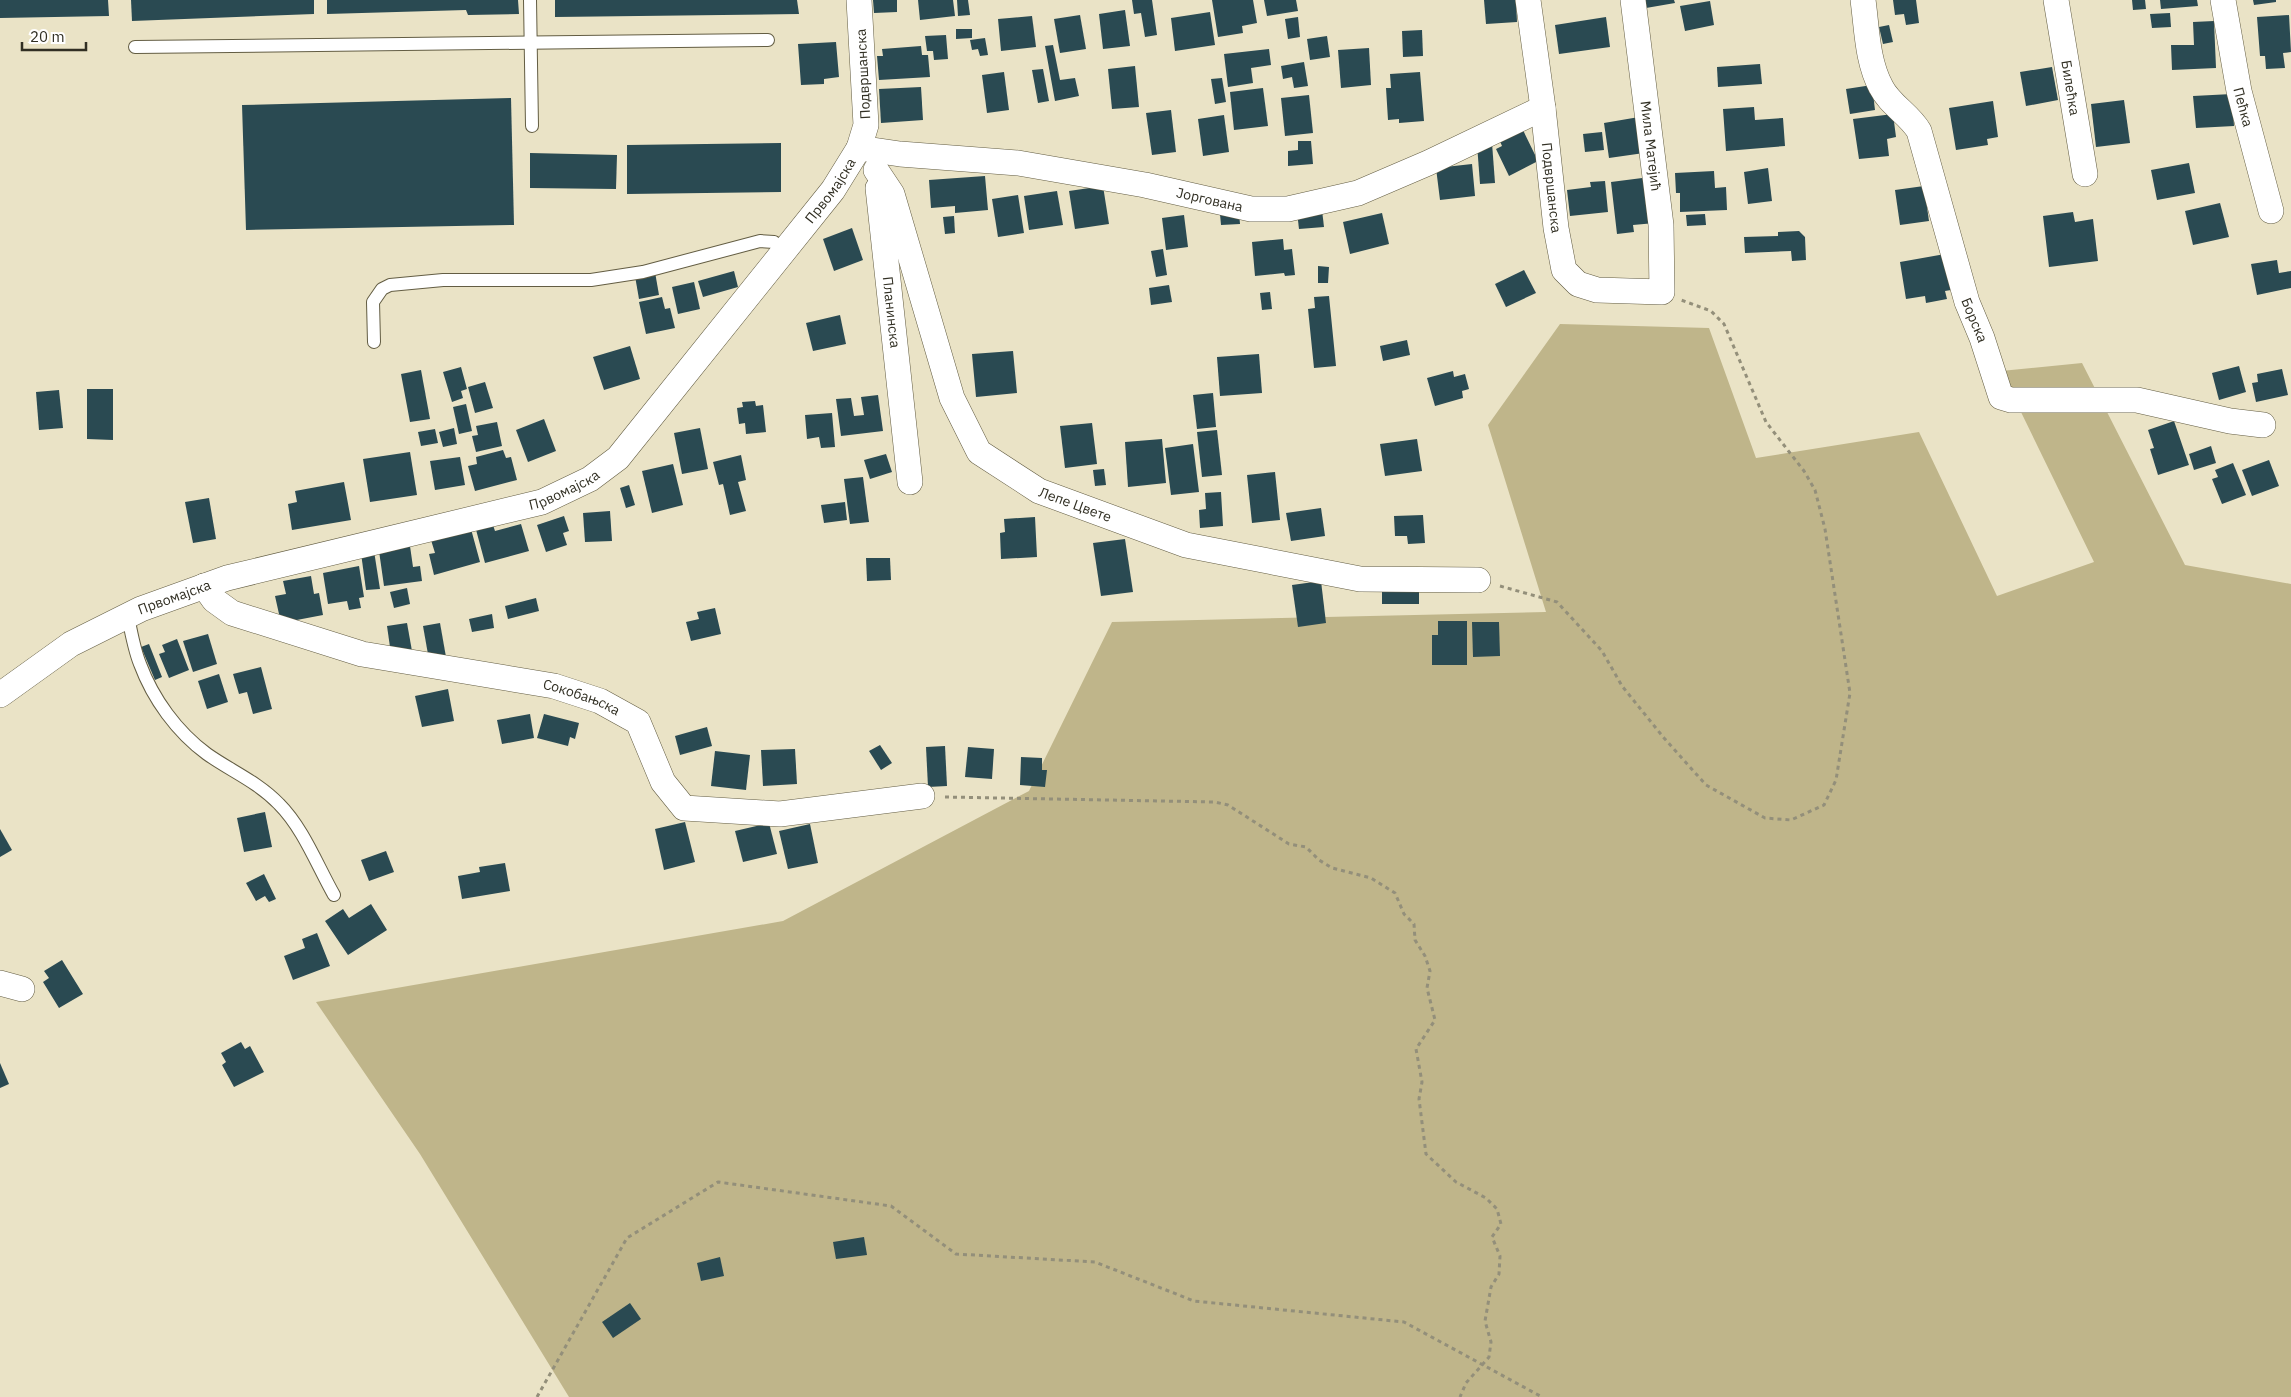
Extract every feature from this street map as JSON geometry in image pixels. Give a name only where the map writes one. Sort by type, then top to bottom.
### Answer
[{"type":"street","name":"Подвршанска","points":[[859,0],[866,124],[859,148]]},
{"type":"street","name":"Подвршанска","points":[[1528,0],[1543,108],[1556,228],[1564,270],[1578,284],[1597,290],[1662,292]]},
{"type":"street","name":"Мила Матејић","points":[[1632,0],[1661,225],[1662,292]]},
{"type":"street","name":"Борска","points":[[1863,0],[1870,56],[1880,87],[1892,104],[1913,122],[1919,131],[1967,302],[1985,344],[2001,397],[2011,400],[2137,400],[2230,421],[2263,425]]},
{"type":"street","name":"Билећка","points":[[2056,0],[2086,174]]},
{"type":"street","name":"Пећка","points":[[2223,0],[2239,91],[2271,211]]},
{"type":"street","name":"Јоргована","points":[[859,148],[900,154],[1018,163],[1145,185],[1251,209],[1288,209],[1358,193],[1428,163],[1543,108]]},
{"type":"street","points":[[859,148],[876,170]]},
{"type":"street","name":"Првомајска","points":[[0,696],[71,644],[128,616],[204,586],[227,578],[542,502],[590,480],[618,458],[833,190],[859,148]]},
{"type":"street","name":"Планинска","points":[[876,170],[910,482]]},
{"type":"street","name":"Лепе Цвете","points":[[876,170],[892,194],[952,398],[979,452],[1039,491],[1186,546],[1360,579],[1478,580]]},
{"type":"street","name":"Сокобањска","points":[[204,586],[214,600],[232,612],[353,651],[554,686],[600,701],[638,722],[663,782],[684,808],[780,814],[922,796]]},
{"type":"lane","points":[[530,0],[532,126]]},
{"type":"lane","points":[[135,47],[768,40]]},
{"type":"lane","points":[[374,342],[374,302],[382,289],[398,283],[444,280],[591,280],[643,272],[760,241],[774,242],[785,250]]},
{"type":"lane","name":"Првомајска","points":[[128,616],[139,663],[156,697],[184,736],[208,755],[261,788],[280,804],[291,818],[334,895]]},
{"type":"path","points":[[1478,580],[1557,602],[1602,651],[1622,686],[1664,738],[1706,784],[1765,818],[1791,820],[1824,805],[1836,780],[1850,693],[1825,529],[1814,490],[1804,471],[1766,422],[1724,324],[1711,311],[1662,292]]},
{"type":"path","points":[[922,796],[1215,802],[1228,805],[1289,844],[1306,847],[1319,860],[1332,868],[1371,878],[1395,892],[1404,914],[1414,924],[1414,940],[1425,956],[1430,971],[1427,988],[1434,1020],[1416,1049],[1422,1082],[1419,1099],[1426,1154],[1456,1182],[1486,1198],[1496,1209],[1501,1224],[1492,1237],[1500,1256],[1499,1274],[1491,1287],[1485,1321],[1491,1342],[1489,1357],[1466,1383],[1460,1397]]},
{"type":"path","points":[[536,1397],[627,1238],[718,1182],[891,1206],[956,1254],[1095,1262],[1194,1301],[1404,1322],[1542,1397]]},
{"type":"shaded area","points":[[1560,324],[1709,328],[1756,458],[1919,432],[1997,596],[2094,562],[2001,371],[2082,363],[2185,565],[2291,584],[2291,1397],[569,1397],[420,1154],[316,1002],[783,921],[1029,791],[1112,622],[1546,612],[1488,425]]},
{"type":"building","points":[[0,0],[108,0],[109,16],[0,18]]},
{"type":"building","points":[[131,0],[314,0],[314,14],[132,21]]},
{"type":"building","points":[[327,0],[518,0],[519,14],[468,15],[466,10],[327,14]]},
{"type":"building","points":[[555,0],[797,0],[799,14],[555,17]]},
{"type":"building","points":[[873,0],[897,0],[897,12],[874,13]]},
{"type":"building","points":[[918,0],[953,0],[955,16],[920,20]]},
{"type":"building","points":[[957,0],[968,0],[970,15],[958,16]]},
{"type":"building","points":[[1132,0],[1152,0],[1157,35],[1145,37],[1141,13],[1134,14]]},
{"type":"building","points":[[1212,0],[1253,0],[1257,23],[1242,26],[1243,33],[1218,37]]},
{"type":"building","points":[[1264,0],[1296,0],[1298,11],[1267,16]]},
{"type":"building","points":[[1484,0],[1516,0],[1517,22],[1486,24]]},
{"type":"building","points":[[1644,0],[1674,0],[1675,3],[1646,8]]},
{"type":"building","points":[[1893,0],[1916,0],[1919,23],[1906,25],[1904,14],[1895,15]]},
{"type":"building","points":[[2132,0],[2145,0],[2146,9],[2133,10]]},
{"type":"building","points":[[2160,0],[2197,0],[2198,6],[2161,9]]},
{"type":"building","points":[[2253,0],[2276,0],[2276,2],[2254,5]]},
{"type":"building","points":[[1710,1],[1714,25],[1685,31],[1680,6]]},
{"type":"building","points":[[1125,10],[1130,46],[1103,49],[1099,14]]},
{"type":"building","points":[[1210,12],[1215,45],[1175,51],[1171,18]]},
{"type":"building","points":[[2170,13],[2171,27],[2152,28],[2150,14]]},
{"type":"building","points":[[1080,15],[1086,49],[1060,53],[1054,19]]},
{"type":"building","points":[[2289,15],[2291,52],[2283,53],[2285,68],[2266,69],[2265,56],[2260,56],[2257,17]]},
{"type":"building","points":[[1032,16],[1036,47],[1001,51],[998,19]]},
{"type":"building","points":[[1298,17],[1300,37],[1288,39],[1285,19]]},
{"type":"building","points":[[1606,17],[1610,47],[1559,54],[1555,25]]},
{"type":"building","points":[[2214,21],[2216,68],[2172,70],[2171,45],[2194,45],[2193,22]]},
{"type":"building","points":[[1889,25],[1893,42],[1883,44],[1879,27]]},
{"type":"building","points":[[956,29],[972,29],[972,38],[956,39]]},
{"type":"building","points":[[1422,30],[1423,56],[1403,57],[1402,31]]},
{"type":"building","points":[[946,35],[948,59],[934,60],[933,51],[927,51],[925,36]]},
{"type":"building","points":[[1327,36],[1330,57],[1310,60],[1307,39]]},
{"type":"building","points":[[985,38],[988,55],[980,56],[978,49],[972,50],[970,40]]},
{"type":"building","points":[[836,42],[839,77],[824,79],[824,84],[801,85],[798,44]]},
{"type":"building","points":[[1053,45],[1060,80],[1075,78],[1079,96],[1055,101],[1045,46]]},
{"type":"building","points":[[921,46],[922,55],[928,55],[930,77],[879,80],[877,56],[883,56],[882,49]]},
{"type":"building","points":[[1369,48],[1371,85],[1341,88],[1338,50]]},
{"type":"building","points":[[1269,49],[1271,65],[1251,68],[1253,83],[1228,87],[1224,54]]},
{"type":"building","points":[[1304,62],[1308,86],[1294,88],[1292,77],[1283,79],[1281,66]]},
{"type":"building","points":[[1760,64],[1762,84],[1718,87],[1717,67]]},
{"type":"building","points":[[1135,66],[1139,107],[1112,109],[1108,69]]},
{"type":"building","points":[[2052,67],[2058,100],[2026,106],[2020,72]]},
{"type":"building","points":[[1043,69],[1049,101],[1038,103],[1032,70]]},
{"type":"building","points":[[1004,72],[1009,110],[987,113],[982,75]]},
{"type":"building","points":[[1420,72],[1424,121],[1399,123],[1399,119],[1388,120],[1386,88],[1391,88],[1390,74]]},
{"type":"building","points":[[1222,78],[1226,102],[1215,104],[1211,79]]},
{"type":"building","points":[[1872,85],[1875,110],[1850,114],[1846,89]]},
{"type":"building","points":[[921,87],[923,120],[881,123],[879,89]]},
{"type":"building","points":[[1263,88],[1268,126],[1234,130],[1230,92]]},
{"type":"building","points":[[2232,94],[2234,126],[2196,128],[2193,96]]},
{"type":"building","points":[[1309,95],[1313,133],[1285,136],[1281,98]]},
{"type":"building","points":[[511,98],[514,225],[246,230],[242,105]]},
{"type":"building","points":[[2124,100],[2130,143],[2096,147],[2091,104]]},
{"type":"building","points":[[1993,101],[1998,137],[1987,139],[1988,145],[1956,150],[1949,108]]},
{"type":"building","points":[[1754,107],[1755,120],[1783,118],[1785,146],[1726,151],[1723,109]]},
{"type":"building","points":[[1171,110],[1176,152],[1152,155],[1146,113]]},
{"type":"building","points":[[1893,114],[1896,137],[1887,139],[1889,156],[1859,159],[1853,119]]},
{"type":"building","points":[[1224,115],[1229,152],[1203,156],[1198,119]]},
{"type":"building","points":[[1639,117],[1644,153],[1609,158],[1604,123]]},
{"type":"building","points":[[1522,128],[1538,161],[1509,176],[1496,149],[1502,146],[1499,139]]},
{"type":"building","points":[[1602,132],[1604,150],[1585,152],[1583,134]]},
{"type":"building","points":[[1298,141],[1311,141],[1313,164],[1288,166],[1288,151],[1298,150]]},
{"type":"building","points":[[781,143],[781,192],[627,194],[627,145]]},
{"type":"building","points":[[1492,143],[1495,183],[1480,184],[1477,144]]},
{"type":"building","points":[[530,153],[617,155],[616,189],[530,188]]},
{"type":"building","points":[[2189,163],[2195,193],[2157,200],[2151,170]]},
{"type":"building","points":[[1472,164],[1475,196],[1440,200],[1436,168]]},
{"type":"building","points":[[1768,168],[1772,201],[1748,204],[1744,172]]},
{"type":"building","points":[[1714,171],[1715,188],[1726,187],[1727,210],[1680,212],[1680,193],[1676,193],[1675,173]]},
{"type":"building","points":[[985,176],[988,210],[955,213],[955,206],[931,208],[929,180]]},
{"type":"building","points":[[1650,177],[1655,223],[1633,225],[1634,232],[1617,234],[1611,182]]},
{"type":"building","points":[[1605,181],[1608,212],[1570,216],[1567,190],[1591,187],[1590,182]]},
{"type":"building","points":[[1103,186],[1109,224],[1075,229],[1069,191]]},
{"type":"building","points":[[1924,186],[1929,221],[1900,225],[1895,190]]},
{"type":"building","points":[[1057,191],[1063,225],[1029,230],[1024,196]]},
{"type":"building","points":[[1018,195],[1024,233],[998,237],[992,199]]},
{"type":"building","points":[[2220,203],[2229,237],[2193,245],[2185,211]]},
{"type":"building","points":[[1322,210],[1324,227],[1299,229],[1297,212]]},
{"type":"building","points":[[2073,212],[2075,222],[2093,219],[2098,261],[2049,267],[2043,216]]},
{"type":"building","points":[[1239,213],[1240,224],[1221,225],[1220,214]]},
{"type":"building","points":[[1382,213],[1389,244],[1350,254],[1343,222]]},
{"type":"building","points":[[1705,214],[1706,225],[1687,226],[1686,215]]},
{"type":"building","points":[[1184,215],[1188,247],[1166,250],[1162,218]]},
{"type":"building","points":[[954,216],[955,233],[945,234],[943,217]]},
{"type":"building","points":[[852,228],[863,260],[834,271],[823,239]]},
{"type":"building","points":[[1799,231],[1805,237],[1806,260],[1792,261],[1791,251],[1745,253],[1744,237],[1778,236],[1778,232]]},
{"type":"building","points":[[1283,239],[1284,250],[1292,249],[1295,275],[1285,276],[1284,273],[1255,276],[1252,242]]},
{"type":"building","points":[[1163,249],[1167,275],[1156,277],[1151,251]]},
{"type":"building","points":[[1945,254],[1951,290],[1945,291],[1947,299],[1926,303],[1925,296],[1906,299],[1900,262]]},
{"type":"building","points":[[2277,260],[2279,273],[2291,271],[2291,288],[2257,295],[2251,264]]},
{"type":"building","points":[[1318,266],[1329,267],[1328,283],[1318,283]]},
{"type":"building","points":[[1524,270],[1536,293],[1506,307],[1495,284]]},
{"type":"building","points":[[734,271],[738,287],[703,297],[698,281]]},
{"type":"building","points":[[655,272],[659,295],[639,299],[635,276]]},
{"type":"building","points":[[694,282],[700,309],[678,314],[672,287]]},
{"type":"building","points":[[1169,285],[1172,302],[1151,305],[1149,288]]},
{"type":"building","points":[[1270,292],[1272,309],[1262,310],[1260,293]]},
{"type":"building","points":[[1329,296],[1336,366],[1314,368],[1308,309],[1315,308],[1314,297]]},
{"type":"building","points":[[662,297],[665,309],[670,308],[675,328],[646,334],[639,302]]},
{"type":"building","points":[[840,315],[846,344],[813,351],[806,323]]},
{"type":"building","points":[[1407,340],[1410,355],[1383,361],[1380,346]]},
{"type":"building","points":[[630,346],[640,379],[604,390],[593,357]]},
{"type":"building","points":[[1013,351],[1017,393],[976,397],[972,354]]},
{"type":"building","points":[[1259,354],[1262,393],[1220,396],[1217,357]]},
{"type":"building","points":[[2239,366],[2246,392],[2219,400],[2212,373]]},
{"type":"building","points":[[461,367],[467,389],[461,391],[463,398],[452,402],[443,372]]},
{"type":"building","points":[[2282,369],[2288,395],[2256,402],[2252,383],[2258,382],[2257,374]]},
{"type":"building","points":[[421,370],[430,419],[410,422],[401,374]]},
{"type":"building","points":[[1453,371],[1454,377],[1465,374],[1469,389],[1462,391],[1463,398],[1435,406],[1427,378]]},
{"type":"building","points":[[485,382],[493,408],[475,413],[468,387]]},
{"type":"building","points":[[87,389],[113,389],[113,440],[87,439]]},
{"type":"building","points":[[59,390],[63,428],[39,430],[36,392]]},
{"type":"building","points":[[1213,393],[1216,427],[1197,429],[1193,395]]},
{"type":"building","points":[[878,395],[883,431],[841,436],[836,399],[851,398],[854,416],[864,415],[861,397]]},
{"type":"building","points":[[755,401],[756,406],[763,405],[766,432],[746,434],[745,423],[739,424],[737,408],[743,407],[742,402]]},
{"type":"building","points":[[466,404],[472,431],[459,434],[453,407]]},
{"type":"building","points":[[832,413],[835,447],[821,448],[819,437],[807,439],[805,415]]},
{"type":"building","points":[[544,419],[556,451],[528,462],[516,430]]},
{"type":"building","points":[[2174,421],[2189,465],[2158,475],[2150,449],[2154,448],[2148,430]]},
{"type":"building","points":[[497,422],[502,446],[476,452],[472,436],[478,435],[476,426]]},
{"type":"building","points":[[1092,423],[1097,464],[1065,468],[1060,426]]},
{"type":"building","points":[[454,428],[457,444],[443,447],[439,432]]},
{"type":"building","points":[[700,428],[708,469],[682,474],[674,433]]},
{"type":"building","points":[[435,429],[438,443],[421,446],[418,432]]},
{"type":"building","points":[[1217,430],[1222,475],[1202,477],[1197,432]]},
{"type":"building","points":[[1162,439],[1166,483],[1128,487],[1125,442]]},
{"type":"building","points":[[1417,439],[1422,471],[1385,476],[1380,444]]},
{"type":"building","points":[[1193,444],[1199,492],[1171,495],[1165,448]]},
{"type":"building","points":[[2211,446],[2216,463],[2194,470],[2189,454]]},
{"type":"building","points":[[503,450],[506,458],[511,457],[517,480],[475,491],[468,466],[477,464],[476,457]]},
{"type":"building","points":[[410,452],[417,495],[370,502],[363,459]]},
{"type":"building","points":[[886,454],[892,472],[870,479],[864,460]]},
{"type":"building","points":[[741,455],[746,480],[738,482],[746,511],[730,515],[723,484],[719,485],[713,462]]},
{"type":"building","points":[[460,457],[465,485],[435,490],[430,461]]},
{"type":"building","points":[[2269,460],[2279,486],[2252,496],[2242,470]]},
{"type":"building","points":[[2233,463],[2246,495],[2222,504],[2212,479],[2218,477],[2215,470]]},
{"type":"building","points":[[673,464],[683,505],[652,513],[642,471]]},
{"type":"building","points":[[1104,469],[1106,485],[1095,486],[1093,470]]},
{"type":"building","points":[[1275,472],[1280,520],[1252,523],[1247,475]]},
{"type":"building","points":[[863,477],[869,522],[850,524],[844,479]]},
{"type":"building","points":[[344,482],[351,520],[292,530],[288,504],[297,502],[295,491]]},
{"type":"building","points":[[629,485],[635,505],[626,508],[620,488]]},
{"type":"building","points":[[1221,492],[1223,526],[1200,528],[1199,510],[1206,509],[1205,493]]},
{"type":"building","points":[[209,498],[216,539],[193,543],[185,502]]},
{"type":"building","points":[[845,502],[847,520],[824,523],[821,505]]},
{"type":"building","points":[[1321,508],[1325,536],[1291,541],[1286,513]]},
{"type":"building","points":[[610,511],[612,541],[585,542],[583,513]]},
{"type":"building","points":[[1423,515],[1425,543],[1408,544],[1407,536],[1395,536],[1394,516]]},
{"type":"building","points":[[564,516],[569,531],[563,533],[567,545],[546,552],[537,525]]},
{"type":"building","points":[[1035,517],[1037,557],[1001,559],[1000,533],[1005,532],[1004,519]]},
{"type":"building","points":[[492,522],[495,531],[521,524],[529,551],[485,563],[475,526]]},
{"type":"building","points":[[471,529],[480,562],[434,575],[429,554],[435,553],[431,540]]},
{"type":"building","points":[[1125,539],[1133,592],[1101,596],[1093,543]]},
{"type":"building","points":[[410,546],[413,567],[420,566],[422,581],[384,586],[379,551]]},
{"type":"building","points":[[374,551],[380,589],[366,590],[361,553]]},
{"type":"building","points":[[866,558],[890,558],[891,580],[867,581]]},
{"type":"building","points":[[359,566],[364,597],[359,598],[361,608],[349,610],[347,601],[328,604],[323,573]]},
{"type":"building","points":[[311,576],[314,594],[319,593],[323,615],[281,623],[275,596],[286,594],[283,581]]},
{"type":"building","points":[[1321,581],[1326,623],[1298,627],[1292,585]]},
{"type":"building","points":[[1382,587],[1419,587],[1419,604],[1382,604]]},
{"type":"building","points":[[407,588],[410,604],[394,608],[390,592]]},
{"type":"building","points":[[536,598],[539,611],[508,619],[505,606]]},
{"type":"building","points":[[715,608],[721,634],[691,641],[686,622],[699,619],[697,612]]},
{"type":"building","points":[[492,614],[494,628],[472,632],[469,619]]},
{"type":"building","points":[[1438,621],[1467,621],[1467,665],[1432,665],[1432,635],[1438,635]]},
{"type":"building","points":[[1472,622],[1499,622],[1500,656],[1473,657]]},
{"type":"building","points":[[407,623],[412,651],[391,654],[387,626]]},
{"type":"building","points":[[440,623],[446,657],[429,660],[423,626]]},
{"type":"building","points":[[208,634],[217,664],[193,672],[183,641]]},
{"type":"building","points":[[177,639],[189,670],[169,678],[159,654],[165,652],[162,645]]},
{"type":"building","points":[[149,644],[162,677],[155,680],[141,647]]},
{"type":"building","points":[[261,667],[272,709],[253,714],[247,692],[239,694],[233,674]]},
{"type":"building","points":[[219,674],[228,702],[207,709],[198,681]]},
{"type":"building","points":[[448,689],[454,721],[422,727],[415,696]]},
{"type":"building","points":[[530,714],[534,738],[502,744],[497,720]]},
{"type":"building","points":[[544,714],[579,723],[575,739],[570,737],[568,746],[537,738]]},
{"type":"building","points":[[707,727],[712,746],[680,755],[675,736]]},
{"type":"building","points":[[880,745],[892,763],[881,770],[869,751]]},
{"type":"building","points":[[945,746],[947,786],[928,787],[926,747]]},
{"type":"building","points":[[968,747],[994,749],[992,779],[965,777]]},
{"type":"building","points":[[795,749],[797,784],[763,786],[761,750]]},
{"type":"building","points":[[715,751],[750,755],[746,790],[711,786]]},
{"type":"building","points":[[1021,757],[1042,758],[1042,770],[1047,770],[1045,787],[1020,785]]},
{"type":"building","points":[[265,812],[272,847],[244,852],[237,818]]},
{"type":"building","points":[[685,822],[695,862],[664,870],[655,829]]},
{"type":"building","points":[[769,823],[777,854],[743,862],[735,831]]},
{"type":"building","points":[[810,824],[818,863],[788,869],[779,831]]},
{"type":"building","points":[[0,829],[12,850],[0,857]]},
{"type":"building","points":[[386,851],[394,872],[369,881],[361,860]]},
{"type":"building","points":[[505,863],[510,891],[462,899],[458,876],[480,872],[479,867]]},
{"type":"building","points":[[264,874],[276,899],[269,902],[265,896],[256,901],[246,883]]},
{"type":"building","points":[[371,904],[387,930],[348,955],[325,921],[343,909],[349,918]]},
{"type":"building","points":[[317,933],[330,966],[293,980],[284,956],[305,948],[302,939]]},
{"type":"building","points":[[62,960],[83,994],[59,1008],[43,982],[49,978],[44,971]]},
{"type":"building","points":[[241,1042],[245,1049],[250,1046],[264,1072],[234,1087],[222,1065],[226,1062],[221,1053]]},
{"type":"building","points":[[0,1063],[9,1084],[0,1088]]},
{"type":"building","points":[[864,1237],[867,1255],[836,1259],[833,1242]]},
{"type":"building","points":[[720,1257],[724,1276],[701,1281],[697,1263]]},
{"type":"building","points":[[630,1303],[641,1319],[613,1338],[602,1322]]}]
